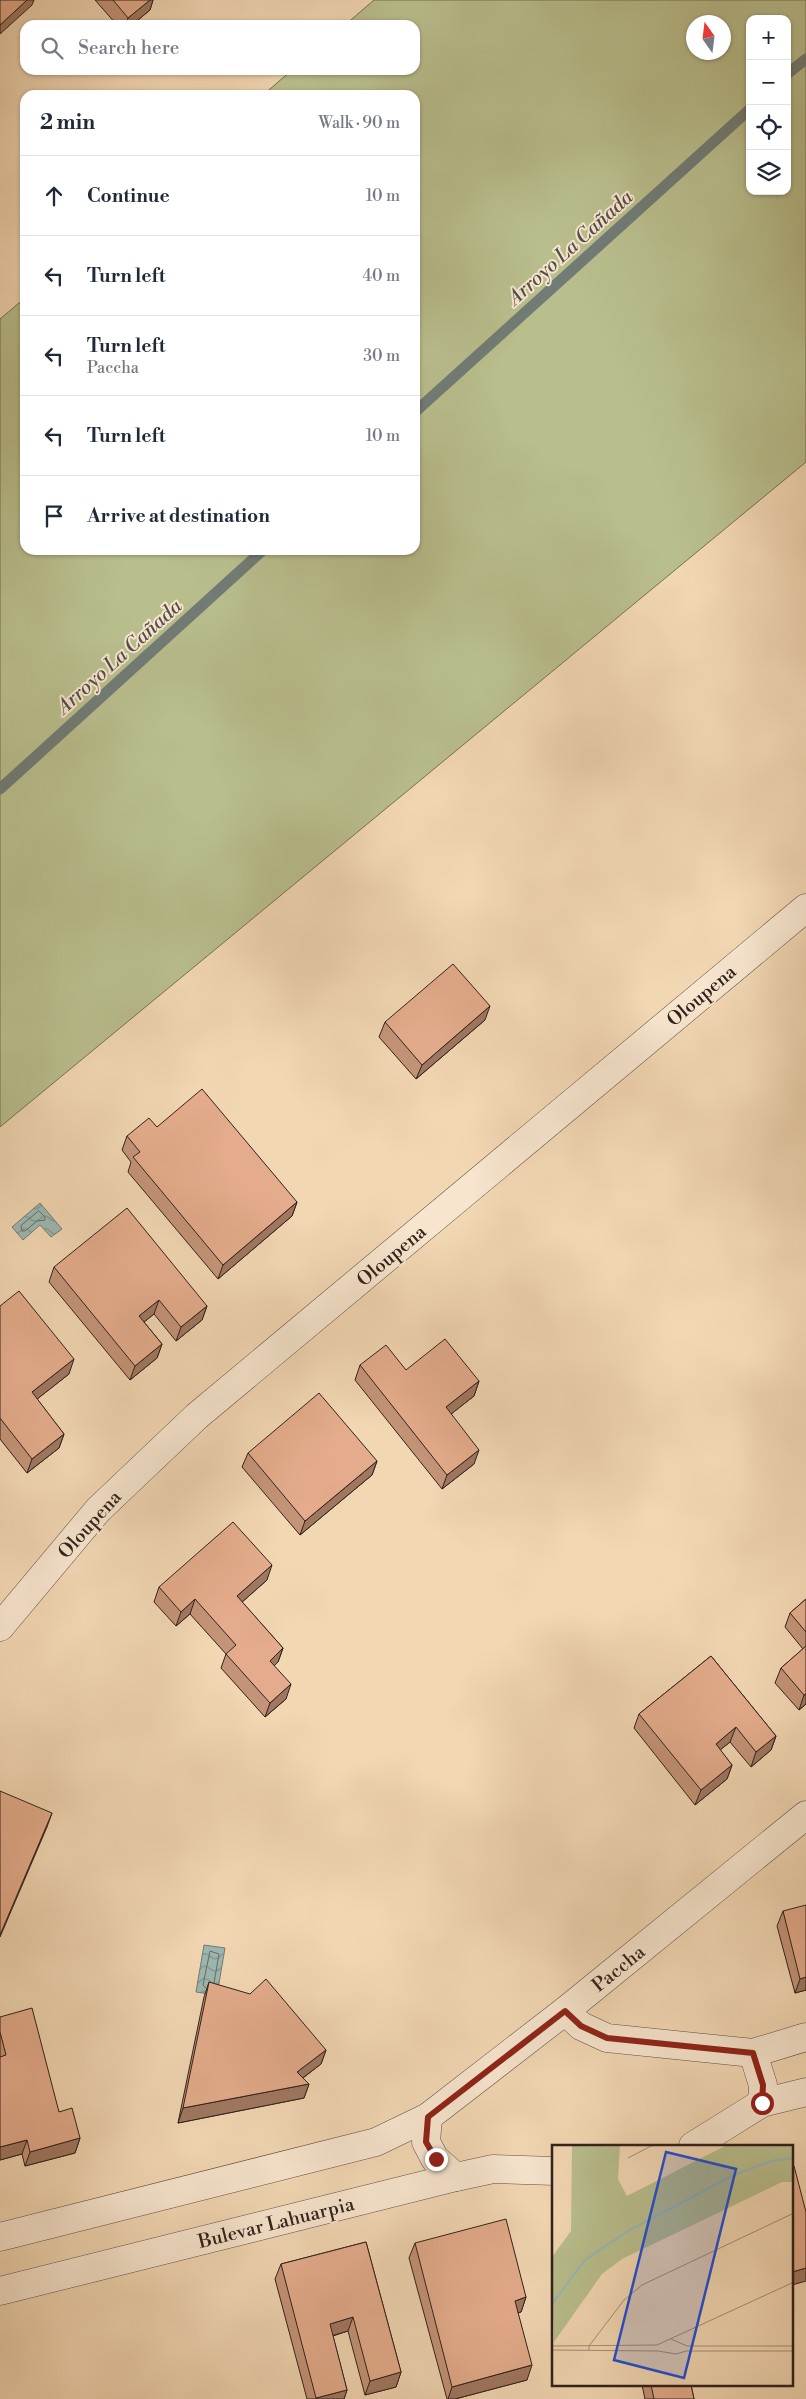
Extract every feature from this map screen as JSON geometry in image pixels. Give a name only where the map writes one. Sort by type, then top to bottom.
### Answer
[{"type":"street","name":"Oloupena","points":[[0,1627],[98,1510],[198,1416],[806,908]]},
{"type":"street","name":"Paccha","points":[[0,2237],[376,2142],[428,2117],[565,2011],[806,1815]]},
{"type":"street","points":[[565,2011],[581,2026],[607,2038],[753,2053],[806,2037]]},
{"type":"street","points":[[753,2053],[763,2085],[762,2103]]},
{"type":"street","points":[[695,2145],[762,2103],[806,2092]]},
{"type":"street","points":[[428,2117],[426,2142],[436,2159],[456,2177]]},
{"type":"street","name":"Bulevar Lahuarpia","points":[[0,2291],[493,2168],[552,2171]]},
{"type":"green space","points":[[374,0],[806,0],[806,462],[0,1127],[0,319],[20,302],[20,555],[420,555],[420,90],[269,90],[286,75],[420,75],[420,20],[351,20]]},
{"type":"water","points":[[40,1203],[62,1229],[51,1237],[40,1225],[23,1240],[12,1227]]},
{"type":"water","points":[[204,1945],[225,1948],[217,1995],[196,1992]]},
{"type":"building","points":[[0,0],[27,0],[0,25]]},
{"type":"building","points":[[113,0],[150,0],[128,18]]},
{"type":"building","points":[[453,964],[490,1006],[422,1065],[385,1022]]},
{"type":"building","points":[[202,1089],[297,1202],[223,1265],[133,1157],[140,1152],[127,1136],[149,1118],[157,1127]]},
{"type":"building","points":[[127,1208],[207,1306],[181,1327],[159,1300],[139,1316],[162,1344],[135,1366],[54,1267]]},
{"type":"building","points":[[19,1291],[74,1359],[32,1392],[64,1434],[32,1459],[0,1418],[0,1306]]},
{"type":"building","points":[[445,1339],[479,1381],[446,1407],[479,1450],[447,1475],[360,1365],[386,1345],[406,1370]]},
{"type":"building","points":[[319,1393],[377,1461],[305,1521],[248,1453]]},
{"type":"building","points":[[233,1522],[272,1565],[237,1596],[283,1648],[270,1661],[291,1684],[270,1703],[226,1654],[236,1645],[195,1599],[181,1612],[159,1587]]},
{"type":"building","points":[[806,1599],[806,1632],[790,1613]]},
{"type":"building","points":[[806,1646],[806,1694],[804,1695],[781,1668]]},
{"type":"building","points":[[711,1656],[776,1736],[756,1752],[736,1727],[716,1744],[732,1765],[701,1790],[639,1714]]},
{"type":"building","points":[[0,1791],[52,1813],[0,1935]]},
{"type":"building","points":[[806,1905],[806,1977],[800,1979],[783,1911]]},
{"type":"building","points":[[266,1979],[326,2050],[297,2072],[309,2084],[183,2108],[209,1982],[250,1994]]},
{"type":"building","points":[[32,2008],[59,2112],[72,2108],[80,2138],[30,2152],[27,2140],[0,2147],[0,2057],[6,2055],[0,2032],[0,2017]]},
{"type":"building","points":[[794,2166],[806,2212],[806,2268],[794,2271]]},
{"type":"building","points":[[506,2219],[526,2297],[515,2301],[532,2365],[452,2387],[415,2243]]},
{"type":"building","points":[[366,2242],[401,2372],[370,2381],[353,2317],[330,2324],[347,2390],[316,2398],[281,2264]]},
{"type":"building","points":[[651,2386],[691,2386],[694,2399],[654,2399]]},
{"type":"waterway","name":"Arroyo La Cañada","points":[[791,71],[806,59]]},
{"type":"waterway","name":"Arroyo La Cañada","points":[[420,407],[746,113]]},
{"type":"waterway","name":"Arroyo La Cañada","points":[[0,789],[257,555]]},
{"type":"route","points":[[436,2159],[426,2142],[428,2117],[565,2011],[581,2026],[607,2038],[753,2053],[763,2085],[762,2103]]}]
